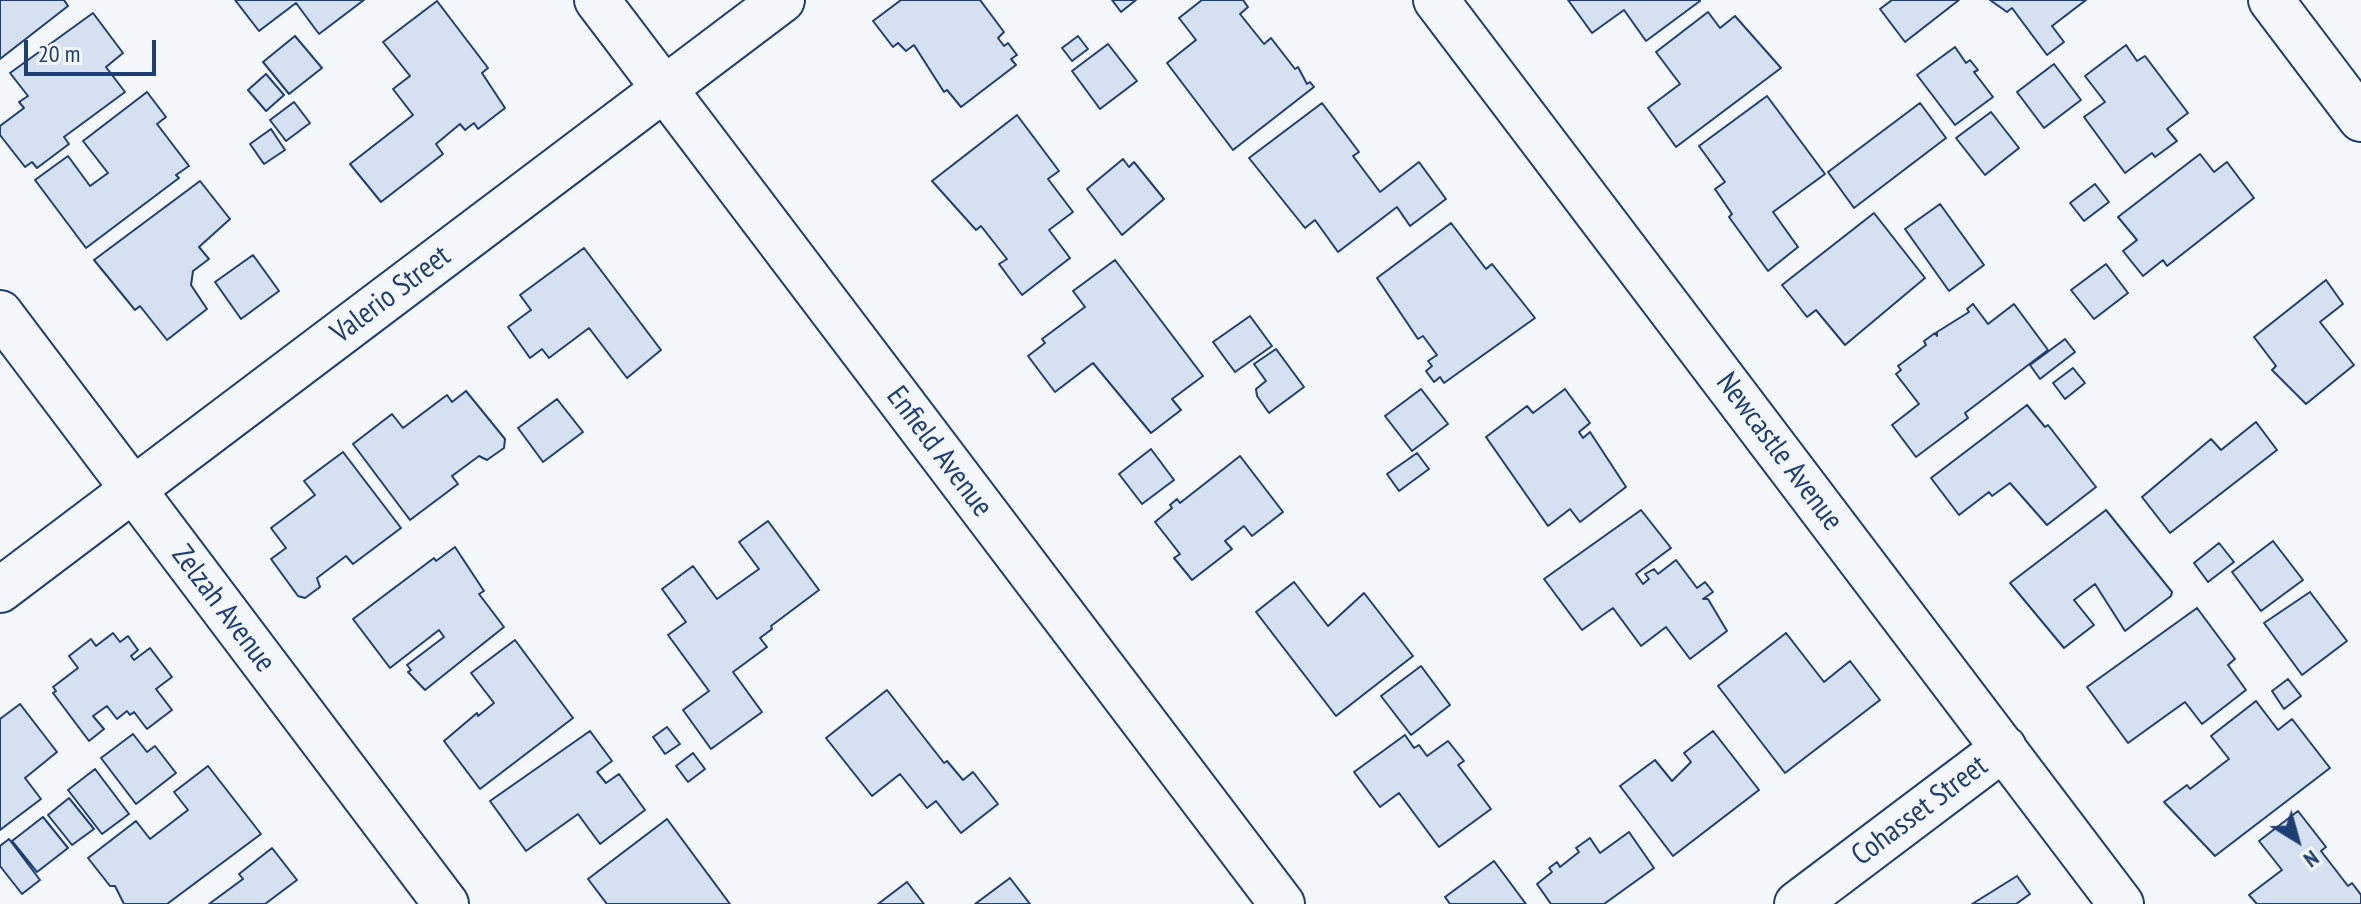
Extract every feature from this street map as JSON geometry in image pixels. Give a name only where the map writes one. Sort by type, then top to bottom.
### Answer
[{"type":"street","name":"Enfield Avenue","points":[[597,0],[1282,904]]},
{"type":"street","name":"Valerio Street","points":[[0,590],[782,0]]},
{"type":"street","name":"Newcastle Avenue","points":[[1436,0],[2121,904]]},
{"type":"street","points":[[2271,0],[2361,119]]},
{"type":"street","name":"Zelzah Avenue","points":[[0,313],[446,904]]},
{"type":"street","name":"Cohasset Street","points":[[1797,904],[2004,748]]},
{"type":"building","points":[[0,0],[64,0],[68,6],[0,59]]},
{"type":"building","points":[[235,0],[364,0],[319,34],[296,3],[259,31]]},
{"type":"building","points":[[901,0],[980,0],[1004,32],[998,38],[1004,46],[1008,43],[1017,55],[1011,59],[1016,65],[961,107],[947,90],[944,92],[914,45],[906,51],[898,43],[893,47],[873,21]]},
{"type":"building","points":[[1112,0],[1136,0],[1121,12]]},
{"type":"building","points":[[1202,0],[1243,0],[1248,7],[1240,14],[1264,44],[1271,38],[1295,69],[1298,67],[1307,84],[1310,82],[1314,87],[1233,150],[1167,63],[1196,40],[1179,18]]},
{"type":"building","points":[[1568,0],[1700,1],[1646,41],[1624,10],[1592,33]]},
{"type":"building","points":[[1892,0],[1959,0],[1905,42],[1880,9]]},
{"type":"building","points":[[1990,0],[2086,0],[2052,26],[2064,42],[2047,55],[2012,8],[2007,12]]},
{"type":"building","points":[[437,1],[488,68],[482,73],[505,108],[478,129],[474,123],[465,130],[460,124],[436,144],[443,154],[381,202],[350,164],[413,115],[393,89],[410,76],[383,42]]},
{"type":"building","points":[[1708,12],[1720,28],[1735,16],[1781,68],[1676,147],[1648,108],[1680,84],[1656,52]]},
{"type":"building","points":[[93,13],[123,53],[106,67],[125,92],[64,137],[69,144],[37,168],[32,162],[25,167],[0,135],[0,126],[24,108],[19,102],[28,96],[10,73]]},
{"type":"building","points":[[295,36],[322,68],[289,94],[263,62]]},
{"type":"building","points":[[1078,36],[1088,49],[1072,61],[1062,48]]},
{"type":"building","points":[[1108,44],[1137,81],[1100,109],[1072,71]]},
{"type":"building","points":[[2126,45],[2137,61],[2145,56],[2188,113],[2167,129],[2177,141],[2155,157],[2152,153],[2125,173],[2084,117],[2105,102],[2085,76]]},
{"type":"building","points":[[1955,47],[1966,63],[1970,60],[1978,70],[1974,72],[1993,97],[1955,125],[1917,75]]},
{"type":"building","points":[[2054,64],[2081,100],[2044,128],[2017,92]]},
{"type":"building","points":[[266,74],[284,95],[266,111],[248,90]]},
{"type":"building","points":[[147,92],[166,117],[157,124],[189,166],[176,175],[179,178],[86,248],[35,180],[68,156],[90,186],[108,173],[83,141]]},
{"type":"building","points":[[1767,96],[1825,174],[1773,212],[1798,247],[1768,271],[1729,217],[1732,214],[1715,189],[1725,182],[1699,146]]},
{"type":"building","points":[[294,102],[310,123],[286,141],[270,120]]},
{"type":"building","points":[[1322,103],[1359,152],[1353,156],[1380,192],[1419,162],[1446,199],[1410,226],[1397,207],[1338,252],[1315,220],[1305,228],[1249,158]]},
{"type":"building","points":[[1920,103],[1946,138],[1854,208],[1828,172]]},
{"type":"building","points":[[1991,112],[2019,148],[1985,175],[1956,138]]},
{"type":"building","points":[[1017,115],[1059,171],[1048,179],[1073,212],[1049,230],[1070,258],[1022,295],[999,264],[1007,259],[981,226],[976,230],[932,181]]},
{"type":"building","points":[[271,129],[285,150],[264,164],[250,144]]},
{"type":"building","points":[[2200,154],[2214,172],[2227,162],[2254,198],[2167,266],[2163,260],[2143,276],[2123,251],[2137,240],[2118,217]]},
{"type":"building","points":[[1123,159],[1129,167],[1134,162],[1164,199],[1122,235],[1087,189]]},
{"type":"building","points":[[200,181],[230,219],[199,247],[209,259],[193,271],[191,285],[207,309],[167,340],[140,306],[135,310],[94,260]]},
{"type":"building","points":[[2095,184],[2109,202],[2084,221],[2070,203]]},
{"type":"building","points":[[1940,204],[1984,265],[1949,291],[1905,229]]},
{"type":"building","points":[[1874,213],[1925,278],[1845,345],[1816,310],[1807,317],[1782,285]]},
{"type":"building","points":[[1451,223],[1486,269],[1492,264],[1535,318],[1444,383],[1440,377],[1434,382],[1426,371],[1432,366],[1428,361],[1437,355],[1423,336],[1418,339],[1377,278]]},
{"type":"building","points":[[584,248],[661,350],[627,378],[589,328],[549,358],[542,349],[530,358],[508,327],[531,310],[520,295]]},
{"type":"building","points":[[253,255],[279,291],[241,319],[215,282]]},
{"type":"building","points":[[1115,260],[1203,376],[1172,399],[1181,410],[1151,433],[1093,363],[1055,392],[1028,356],[1045,343],[1042,339],[1085,307],[1073,291]]},
{"type":"building","points":[[2106,264],[2128,293],[2094,319],[2071,290]]},
{"type":"building","points":[[2326,280],[2343,304],[2320,322],[2354,365],[2306,404],[2272,370],[2276,366],[2254,337]]},
{"type":"building","points":[[1973,304],[1988,324],[2014,304],[2048,350],[1965,413],[1968,418],[1916,457],[1892,425],[1919,404],[1896,374],[1901,370],[1898,366],[1926,345],[1924,341],[1935,333],[1937,336],[1937,332],[1969,312],[1967,309]]},
{"type":"building","points":[[1250,316],[1272,346],[1235,372],[1213,342]]},
{"type":"building","points":[[2065,339],[2075,352],[2040,379],[2030,365]]},
{"type":"building","points":[[1276,349],[1304,387],[1269,413],[1257,396],[1256,389],[1266,381],[1254,364]]},
{"type":"building","points":[[2073,368],[2085,383],[2065,399],[2053,383]]},
{"type":"building","points":[[1421,389],[1448,424],[1412,451],[1385,416]]},
{"type":"building","points":[[1565,389],[1590,423],[1579,432],[1583,438],[1590,432],[1626,487],[1580,522],[1570,509],[1548,526],[1486,437],[1527,406],[1533,413]]},
{"type":"building","points":[[466,391],[505,439],[504,448],[487,460],[479,456],[452,476],[458,484],[410,520],[353,444],[392,414],[403,428],[447,395],[452,402]]},
{"type":"building","points":[[557,399],[583,432],[543,462],[518,428]]},
{"type":"building","points":[[2027,405],[2045,427],[2048,425],[2096,487],[2047,525],[2010,483],[1992,496],[1989,492],[1959,515],[1931,478]]},
{"type":"building","points":[[2256,422],[2277,450],[2170,533],[2142,497],[2211,439],[2221,450]]},
{"type":"building","points":[[1151,449],[1174,480],[1142,504],[1119,474]]},
{"type":"building","points":[[343,452],[401,528],[353,564],[346,556],[317,578],[320,587],[305,598],[298,596],[271,559],[286,548],[271,528],[315,495],[304,481]]},
{"type":"building","points":[[1417,453],[1429,469],[1399,491],[1387,474]]},
{"type":"building","points":[[1240,456],[1283,512],[1252,536],[1244,526],[1225,541],[1232,549],[1192,580],[1174,558],[1180,554],[1155,522],[1172,508],[1170,505],[1177,499],[1180,503]]},
{"type":"building","points":[[1641,510],[1671,548],[1636,574],[1643,584],[1649,579],[1645,574],[1654,569],[1658,574],[1676,560],[1697,588],[1705,582],[1713,592],[1703,599],[1708,599],[1727,631],[1690,659],[1666,627],[1641,646],[1613,608],[1582,630],[1544,579]]},
{"type":"building","points":[[2106,510],[2172,592],[2171,596],[2125,631],[2095,584],[2074,600],[2094,625],[2064,648],[2010,583]]},
{"type":"building","points":[[768,521],[819,590],[771,626],[772,629],[760,638],[767,647],[733,672],[762,712],[711,749],[683,710],[709,691],[668,635],[686,622],[662,589],[693,566],[717,599],[759,569],[739,542]]},
{"type":"building","points":[[2273,541],[2303,580],[2261,611],[2232,572]]},
{"type":"building","points":[[2219,543],[2234,562],[2208,582],[2194,563]]},
{"type":"building","points":[[455,547],[484,591],[479,594],[504,627],[425,690],[408,672],[411,670],[407,665],[444,637],[439,630],[390,668],[353,619],[434,558],[436,561]]},
{"type":"building","points":[[1294,582],[1328,626],[1364,593],[1413,656],[1336,716],[1256,612]]},
{"type":"building","points":[[2310,592],[2347,641],[2302,675],[2264,623]]},
{"type":"building","points":[[2197,608],[2235,659],[2228,665],[2246,690],[2202,724],[2185,702],[2128,743],[2087,687]]},
{"type":"building","points":[[113,633],[120,642],[128,636],[138,650],[131,656],[134,660],[150,648],[172,677],[156,689],[172,710],[147,729],[134,712],[130,715],[127,711],[117,719],[107,706],[93,716],[104,729],[89,741],[53,693],[56,691],[53,687],[78,668],[69,656],[91,639],[96,646]]},
{"type":"building","points":[[1786,633],[1824,682],[1850,661],[1880,700],[1785,773],[1718,686]]},
{"type":"building","points":[[515,640],[573,718],[480,789],[444,741],[494,703],[471,673]]},
{"type":"building","points":[[1421,666],[1450,705],[1411,735],[1381,696]]},
{"type":"building","points":[[2288,679],[2301,696],[2284,709],[2272,691]]},
{"type":"building","points":[[887,690],[944,763],[947,761],[963,780],[973,772],[998,804],[961,833],[936,801],[927,808],[900,774],[872,796],[826,738]]},
{"type":"building","points":[[2256,701],[2278,730],[2292,719],[2330,768],[2215,856],[2164,802],[2187,785],[2190,789],[2229,759],[2211,736]]},
{"type":"building","points":[[20,704],[57,752],[25,778],[41,799],[0,830],[0,719]]},
{"type":"building","points":[[667,727],[680,744],[665,754],[653,737]]},
{"type":"building","points":[[590,731],[612,761],[597,772],[606,783],[619,774],[645,810],[600,844],[578,814],[526,851],[490,801]]},
{"type":"building","points":[[1713,731],[1759,790],[1673,856],[1620,786],[1655,760],[1672,781],[1691,762],[1684,753]]},
{"type":"building","points":[[133,734],[147,752],[155,746],[176,773],[136,804],[101,758]]},
{"type":"building","points":[[1405,735],[1414,748],[1419,745],[1427,756],[1448,741],[1464,761],[1458,765],[1491,809],[1439,847],[1399,793],[1380,807],[1354,772]]},
{"type":"building","points":[[693,753],[705,769],[688,782],[676,766]]},
{"type":"building","points":[[208,766],[261,834],[167,904],[124,904],[115,886],[110,886],[88,858],[136,821],[150,839],[188,810],[174,792]]},
{"type":"building","points":[[95,769],[129,814],[102,834],[68,790]]},
{"type":"building","points":[[69,798],[94,829],[72,845],[48,815]]},
{"type":"building","points":[[2298,811],[2326,847],[2321,851],[2348,886],[2352,883],[2361,895],[2361,904],[2257,904],[2249,895],[2282,870],[2259,841]]},
{"type":"building","points":[[43,817],[68,848],[37,872],[12,841]]},
{"type":"building","points":[[667,819],[730,904],[607,904],[588,879]]},
{"type":"building","points":[[1629,832],[1654,868],[1604,904],[1551,904],[1537,884],[1552,872],[1549,868],[1557,862],[1560,867],[1579,852],[1576,848],[1590,838],[1600,853]]},
{"type":"building","points":[[9,839],[40,880],[22,894],[0,866],[0,846]]},
{"type":"building","points":[[272,848],[297,880],[265,904],[209,904],[243,879],[239,874]]},
{"type":"building","points":[[1494,861],[1526,904],[1450,904],[1445,897]]},
{"type":"building","points":[[2017,876],[2030,894],[2016,904],[1972,904]]},
{"type":"building","points":[[1010,878],[1030,904],[975,904]]},
{"type":"building","points":[[907,882],[924,904],[878,904]]}]
